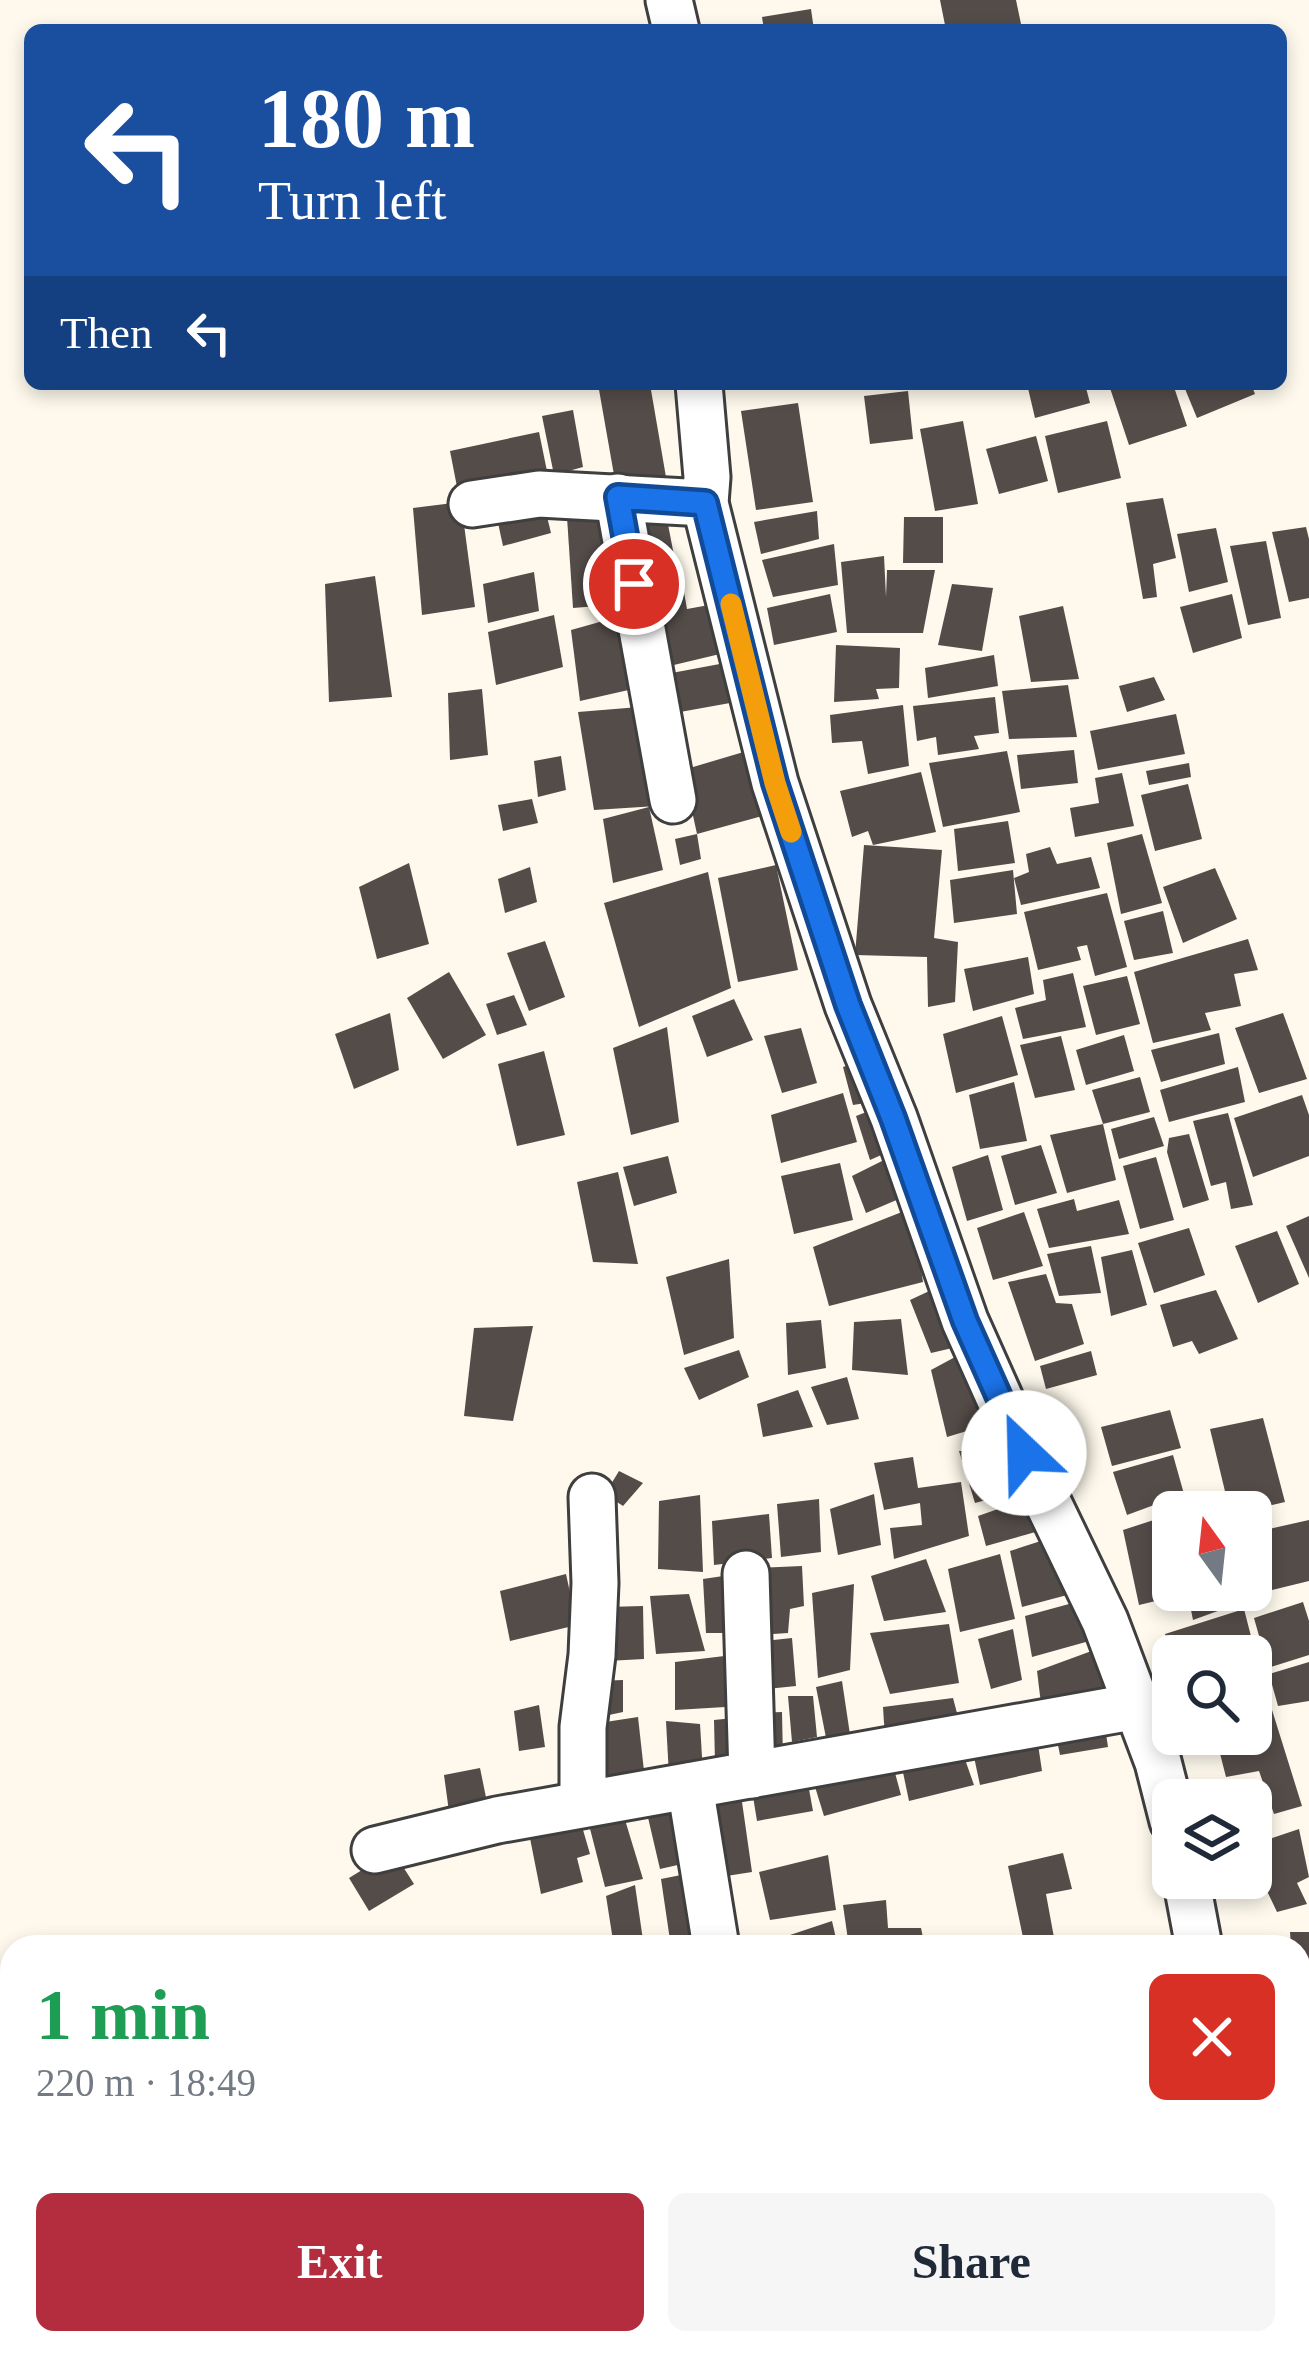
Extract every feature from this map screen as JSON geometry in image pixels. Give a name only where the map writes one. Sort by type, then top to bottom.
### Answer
[{"type":"street","points":[[700,390],[705,503],[775,783],[848,1005],[965,1321],[1105,1621],[1162,1779]]},
{"type":"street","points":[[472,504],[539,494],[705,503]]},
{"type":"street","points":[[618,497],[674,800]]},
{"type":"street","points":[[583,1804],[583,1727],[595,1583],[592,1497]]},
{"type":"street","points":[[746,1574],[752,1775]]},
{"type":"street","points":[[375,1850],[497,1820],[1137,1706]]},
{"type":"street","points":[[690,1786],[714,1935]]},
{"type":"street","points":[[1190,1899],[1197,1935]]},
{"type":"building","points":[[940,0],[1016,0],[1021,24],[945,24]]},
{"type":"building","points":[[811,9],[813,24],[763,24],[762,17]]},
{"type":"building","points":[[599,390],[651,390],[667,483],[617,492]]},
{"type":"building","points":[[1028,390],[1087,390],[1090,403],[1035,418]]},
{"type":"building","points":[[1111,390],[1175,390],[1187,426],[1129,445]]},
{"type":"building","points":[[1185,390],[1253,390],[1255,394],[1197,418]]},
{"type":"building","points":[[908,391],[913,439],[870,444],[864,396]]},
{"type":"building","points":[[798,403],[813,502],[756,510],[741,411]]},
{"type":"building","points":[[573,410],[583,467],[554,475],[542,416]]},
{"type":"building","points":[[963,421],[978,504],[935,511],[920,429]]},
{"type":"building","points":[[1107,421],[1121,478],[1058,493],[1045,436]]},
{"type":"building","points":[[539,432],[549,481],[458,492],[450,451]]},
{"type":"building","points":[[1036,436],[1048,481],[999,494],[986,449]]},
{"type":"building","points":[[1163,498],[1176,558],[1153,564],[1157,597],[1143,599],[1126,503]]},
{"type":"building","points":[[543,500],[551,533],[503,546],[495,509]]},
{"type":"building","points":[[461,502],[475,607],[422,615],[413,508]]},
{"type":"building","points":[[665,509],[678,576],[645,582],[636,510]]},
{"type":"building","points":[[817,511],[819,539],[761,554],[754,522]]},
{"type":"building","points":[[607,512],[621,604],[573,608],[567,517]]},
{"type":"building","points":[[904,517],[943,517],[943,563],[903,563]]},
{"type":"building","points":[[1306,527],[1309,598],[1289,602],[1272,532]]},
{"type":"building","points":[[1216,528],[1228,582],[1189,592],[1177,534]]},
{"type":"building","points":[[1266,541],[1281,618],[1248,625],[1230,546]]},
{"type":"building","points":[[834,544],[838,585],[773,597],[762,560]]},
{"type":"building","points":[[884,556],[886,597],[887,570],[935,570],[923,633],[847,633],[841,562]]},
{"type":"building","points":[[534,572],[539,611],[488,623],[483,584]]},
{"type":"building","points":[[375,576],[392,697],[329,702],[325,584]]},
{"type":"building","points":[[682,581],[687,609],[709,605],[720,654],[657,669],[646,590]]},
{"type":"building","points":[[952,584],[993,588],[982,651],[938,645]]},
{"type":"building","points":[[830,594],[837,632],[774,645],[767,608]]},
{"type":"building","points":[[1232,594],[1242,638],[1193,653],[1180,607]]},
{"type":"building","points":[[1063,606],[1079,679],[1031,682],[1019,616]]},
{"type":"building","points":[[554,615],[563,667],[496,685],[488,632]]},
{"type":"building","points":[[621,616],[633,689],[580,701],[571,630]]},
{"type":"building","points":[[836,645],[900,648],[899,688],[876,689],[879,699],[834,702]]},
{"type":"building","points":[[994,655],[998,686],[928,698],[925,668]]},
{"type":"building","points":[[725,663],[730,703],[669,714],[661,675]]},
{"type":"building","points":[[1154,677],[1165,700],[1127,712],[1119,686]]},
{"type":"building","points":[[1068,685],[1077,737],[1009,739],[1002,691]]},
{"type":"building","points":[[482,689],[488,755],[450,760],[448,693]]},
{"type":"building","points":[[995,697],[999,733],[974,736],[979,749],[938,755],[936,737],[917,741],[913,706]]},
{"type":"building","points":[[903,705],[909,766],[868,774],[862,741],[832,743],[830,715]]},
{"type":"building","points":[[639,707],[657,806],[594,810],[578,712]]},
{"type":"building","points":[[1176,714],[1185,754],[1098,770],[1090,731]]},
{"type":"building","points":[[757,748],[777,812],[697,834],[683,770]]},
{"type":"building","points":[[1074,750],[1078,783],[1021,789],[1017,755]]},
{"type":"building","points":[[1007,751],[1020,812],[943,827],[929,763]]},
{"type":"building","points":[[561,756],[566,790],[538,797],[534,761]]},
{"type":"building","points":[[1189,763],[1191,777],[1149,785],[1146,771]]},
{"type":"building","points":[[921,772],[936,832],[873,845],[868,831],[852,837],[840,791]]},
{"type":"building","points":[[1122,773],[1134,826],[1075,837],[1070,808],[1099,803],[1095,778]]},
{"type":"building","points":[[1188,784],[1202,839],[1155,851],[1141,795]]},
{"type":"building","points":[[532,799],[538,823],[503,831],[498,805]]},
{"type":"building","points":[[649,807],[663,870],[613,883],[603,819]]},
{"type":"building","points":[[1008,821],[1015,863],[958,871],[954,829]]},
{"type":"building","points":[[697,834],[701,859],[680,865],[675,839]]},
{"type":"building","points":[[1142,834],[1162,903],[1121,914],[1107,843]]},
{"type":"building","points":[[864,845],[942,850],[934,938],[958,942],[955,1002],[928,1007],[927,957],[855,955]]},
{"type":"building","points":[[1050,847],[1057,864],[1091,857],[1100,888],[1021,905],[1014,878],[1029,872],[1026,854]]},
{"type":"building","points":[[409,863],[429,944],[377,959],[359,887]]},
{"type":"building","points":[[776,865],[798,970],[738,982],[718,878]]},
{"type":"building","points":[[530,867],[537,902],[505,913],[498,879]]},
{"type":"building","points":[[1215,868],[1237,919],[1183,943],[1163,887]]},
{"type":"building","points":[[1013,870],[1017,914],[954,923],[950,880]]},
{"type":"building","points":[[708,872],[731,988],[639,1027],[604,903]]},
{"type":"building","points":[[1107,893],[1127,967],[1095,976],[1087,945],[1077,947],[1081,960],[1038,970],[1024,912]]},
{"type":"building","points":[[1163,911],[1173,953],[1134,960],[1124,921]]},
{"type":"building","points":[[1248,939],[1258,970],[1234,974],[1241,1006],[1205,1013],[1211,1030],[1153,1043],[1134,972]]},
{"type":"building","points":[[545,941],[565,997],[529,1011],[507,953]]},
{"type":"building","points":[[1028,957],[1034,994],[973,1011],[964,969]]},
{"type":"building","points":[[449,972],[486,1035],[443,1059],[407,998]]},
{"type":"building","points":[[1073,973],[1086,1027],[1023,1039],[1015,1008],[1046,1000],[1043,980]]},
{"type":"building","points":[[1127,976],[1140,1024],[1096,1035],[1083,986]]},
{"type":"building","points":[[514,995],[527,1025],[497,1035],[486,1004]]},
{"type":"building","points":[[734,999],[753,1040],[707,1057],[692,1016]]},
{"type":"building","points":[[390,1013],[399,1070],[354,1089],[335,1034]]},
{"type":"building","points":[[1283,1013],[1307,1079],[1259,1093],[1235,1028]]},
{"type":"building","points":[[1002,1016],[1018,1075],[956,1093],[943,1034]]},
{"type":"building","points":[[667,1027],[679,1122],[631,1135],[613,1048]]},
{"type":"building","points":[[801,1028],[817,1083],[782,1093],[764,1036]]},
{"type":"building","points":[[1219,1033],[1225,1064],[1161,1082],[1151,1050]]},
{"type":"building","points":[[1124,1035],[1134,1071],[1086,1085],[1076,1050]]},
{"type":"building","points":[[1061,1036],[1075,1090],[1035,1098],[1020,1045]]},
{"type":"building","points":[[544,1051],[565,1135],[517,1146],[498,1064]]},
{"type":"building","points":[[864,1060],[878,1101],[853,1105],[843,1067]]},
{"type":"building","points":[[1238,1067],[1245,1102],[1169,1122],[1160,1090]]},
{"type":"building","points":[[1140,1077],[1150,1112],[1103,1124],[1092,1090]]},
{"type":"building","points":[[1014,1082],[1027,1141],[980,1149],[969,1095]]},
{"type":"building","points":[[843,1093],[857,1142],[781,1163],[771,1115]]},
{"type":"building","points":[[1302,1095],[1309,1115],[1309,1156],[1253,1177],[1234,1118]]},
{"type":"building","points":[[882,1106],[897,1148],[870,1160],[856,1116]]},
{"type":"building","points":[[1228,1113],[1253,1205],[1231,1209],[1226,1182],[1211,1186],[1193,1121]]},
{"type":"building","points":[[1154,1117],[1164,1146],[1119,1159],[1111,1129]]},
{"type":"building","points":[[1103,1124],[1116,1180],[1067,1193],[1050,1135]]},
{"type":"building","points":[[1189,1134],[1209,1200],[1183,1208],[1167,1152],[1169,1138]]},
{"type":"building","points":[[1041,1145],[1057,1193],[1015,1205],[1001,1156]]},
{"type":"building","points":[[988,1155],[1003,1210],[967,1221],[952,1167]]},
{"type":"building","points":[[668,1156],[677,1193],[634,1206],[623,1167]]},
{"type":"building","points":[[890,1157],[906,1196],[866,1213],[852,1176]]},
{"type":"building","points":[[1156,1157],[1174,1220],[1140,1229],[1123,1166]]},
{"type":"building","points":[[840,1163],[853,1220],[794,1234],[781,1176]]},
{"type":"building","points":[[618,1172],[638,1264],[593,1262],[577,1182]]},
{"type":"building","points":[[1074,1199],[1077,1211],[1119,1200],[1129,1234],[1049,1248],[1037,1209]]},
{"type":"building","points":[[912,1208],[923,1282],[829,1306],[813,1247]]},
{"type":"building","points":[[1024,1212],[1043,1266],[993,1280],[977,1228]]},
{"type":"building","points":[[1309,1216],[1309,1278],[1286,1226]]},
{"type":"building","points":[[1189,1228],[1205,1275],[1154,1293],[1138,1243]]},
{"type":"building","points":[[1277,1231],[1299,1284],[1258,1303],[1235,1246]]},
{"type":"building","points":[[1091,1246],[1101,1293],[1059,1296],[1047,1254]]},
{"type":"building","points":[[1132,1250],[1147,1305],[1111,1316],[1101,1257]]},
{"type":"building","points":[[729,1259],[734,1338],[684,1355],[666,1277]]},
{"type":"building","points":[[1046,1274],[1056,1303],[1072,1304],[1084,1344],[1035,1361],[1008,1282]]},
{"type":"building","points":[[940,1286],[961,1346],[931,1353],[910,1300]]},
{"type":"building","points":[[1216,1290],[1238,1339],[1199,1354],[1192,1341],[1173,1347],[1160,1305]]},
{"type":"building","points":[[901,1319],[908,1375],[852,1370],[854,1322]]},
{"type":"building","points":[[821,1320],[826,1368],[788,1375],[786,1323]]},
{"type":"building","points":[[533,1326],[513,1421],[464,1416],[474,1328]]},
{"type":"building","points":[[739,1350],[749,1377],[699,1400],[684,1368]]},
{"type":"building","points":[[968,1350],[1000,1421],[947,1437],[931,1370]]},
{"type":"building","points":[[1091,1351],[1097,1375],[1046,1389],[1040,1366]]},
{"type":"building","points":[[847,1377],[859,1419],[827,1425],[811,1387]]},
{"type":"building","points":[[798,1390],[813,1427],[763,1437],[757,1404]]},
{"type":"building","points":[[1170,1410],[1181,1448],[1112,1466],[1101,1427]]},
{"type":"building","points":[[1263,1418],[1285,1502],[1272,1505],[1272,1491],[1225,1491],[1210,1429]]},
{"type":"building","points":[[959,1451],[1012,1451],[1023,1490],[975,1503]]},
{"type":"building","points":[[1173,1455],[1183,1491],[1152,1491],[1152,1506],[1127,1515],[1113,1472]]},
{"type":"building","points":[[913,1457],[918,1488],[961,1482],[969,1536],[894,1559],[890,1528],[922,1525],[920,1503],[884,1510],[874,1463]]},
{"type":"building","points":[[619,1471],[643,1483],[623,1506],[605,1494]]},
{"type":"building","points":[[874,1494],[881,1545],[838,1555],[830,1509]]},
{"type":"building","points":[[700,1495],[703,1572],[658,1569],[659,1501]]},
{"type":"building","points":[[1032,1497],[1039,1531],[986,1546],[978,1516]]},
{"type":"building","points":[[819,1499],[821,1552],[781,1557],[777,1504]]},
{"type":"building","points":[[769,1514],[772,1558],[714,1565],[712,1521]]},
{"type":"building","points":[[1309,1520],[1309,1581],[1272,1590],[1272,1528]]},
{"type":"building","points":[[1152,1521],[1152,1602],[1139,1605],[1123,1530]]},
{"type":"building","points":[[1050,1538],[1071,1594],[1022,1607],[1010,1551]]},
{"type":"building","points":[[1000,1554],[1015,1619],[960,1632],[948,1569]]},
{"type":"building","points":[[926,1559],[946,1612],[884,1621],[871,1576]]},
{"type":"building","points":[[802,1566],[804,1606],[790,1609],[788,1633],[757,1635],[755,1568]]},
{"type":"building","points":[[566,1574],[577,1625],[510,1641],[500,1591]]},
{"type":"building","points":[[737,1574],[736,1633],[706,1633],[703,1579]]},
{"type":"building","points":[[854,1584],[850,1670],[818,1678],[812,1593]]},
{"type":"building","points":[[689,1594],[705,1651],[656,1654],[650,1596]]},
{"type":"building","points":[[1080,1601],[1093,1640],[1032,1657],[1025,1616]]},
{"type":"building","points":[[1303,1602],[1309,1621],[1309,1655],[1272,1667],[1272,1635],[1259,1635],[1254,1618]]},
{"type":"building","points":[[643,1606],[644,1659],[607,1661],[606,1607]]},
{"type":"building","points":[[1191,1611],[1218,1611],[1193,1620]]},
{"type":"building","points":[[1245,1611],[1251,1635],[1165,1635]]},
{"type":"building","points":[[949,1624],[959,1683],[890,1694],[870,1633]]},
{"type":"building","points":[[1013,1629],[1022,1680],[991,1689],[978,1639]]},
{"type":"building","points":[[792,1638],[796,1686],[756,1690],[755,1642]]},
{"type":"building","points":[[1097,1649],[1114,1697],[1042,1712],[1037,1671]]},
{"type":"building","points":[[741,1654],[742,1706],[675,1710],[675,1662]]},
{"type":"building","points":[[1309,1662],[1309,1701],[1278,1706],[1272,1673]]},
{"type":"building","points":[[623,1680],[623,1712],[595,1718],[597,1681]]},
{"type":"building","points":[[842,1681],[852,1748],[829,1753],[816,1687]]},
{"type":"building","points":[[788,1696],[813,1696],[817,1737],[792,1742]]},
{"type":"building","points":[[953,1698],[961,1728],[885,1738],[883,1707]]},
{"type":"building","points":[[539,1705],[545,1747],[519,1751],[514,1711]]},
{"type":"building","points":[[1272,1710],[1302,1806],[1274,1814],[1272,1779],[1262,1779],[1259,1771],[1226,1777],[1220,1755],[1272,1755]]},
{"type":"building","points":[[782,1712],[783,1760],[760,1764],[759,1713]]},
{"type":"building","points":[[638,1717],[644,1771],[595,1785],[599,1723]]},
{"type":"building","points":[[743,1717],[742,1761],[715,1763],[714,1720]]},
{"type":"building","points":[[1104,1720],[1108,1747],[1060,1755],[1055,1730]]},
{"type":"building","points":[[666,1721],[700,1724],[703,1773],[669,1776]]},
{"type":"building","points":[[1036,1731],[1042,1771],[980,1785],[971,1743]]},
{"type":"building","points":[[961,1748],[974,1785],[909,1801],[900,1758]]},
{"type":"building","points":[[891,1758],[901,1795],[824,1816],[812,1777]]},
{"type":"building","points":[[480,1768],[489,1812],[450,1819],[444,1775]]},
{"type":"building","points":[[806,1773],[813,1811],[757,1821],[751,1784]]},
{"type":"building","points":[[741,1795],[752,1872],[720,1877],[707,1803]]},
{"type":"building","points":[[680,1802],[691,1862],[660,1869],[646,1809]]},
{"type":"building","points":[[622,1810],[643,1879],[605,1887],[587,1817]]},
{"type":"building","points":[[579,1816],[590,1854],[577,1858],[583,1882],[541,1894],[528,1828]]},
{"type":"building","points":[[1299,1829],[1309,1877],[1297,1883],[1307,1904],[1277,1912],[1271,1899],[1272,1838]]},
{"type":"building","points":[[393,1851],[414,1884],[369,1911],[349,1878]]},
{"type":"building","points":[[1063,1853],[1072,1889],[1046,1894],[1054,1935],[1022,1935],[1008,1866]]},
{"type":"building","points":[[828,1855],[836,1910],[770,1920],[759,1872]]},
{"type":"building","points":[[696,1872],[707,1935],[669,1935],[661,1879]]},
{"type":"building","points":[[635,1885],[642,1935],[612,1935],[606,1896]]},
{"type":"building","points":[[886,1900],[888,1928],[921,1928],[922,1935],[847,1935],[843,1905]]},
{"type":"building","points":[[832,1921],[835,1935],[790,1935]]},
{"type":"slow traffic","points":[[731,604],[791,832]]},
{"type":"route","points":[[634,584],[618,497],[705,503],[775,783],[848,1005],[965,1321],[1024,1453]]}]
